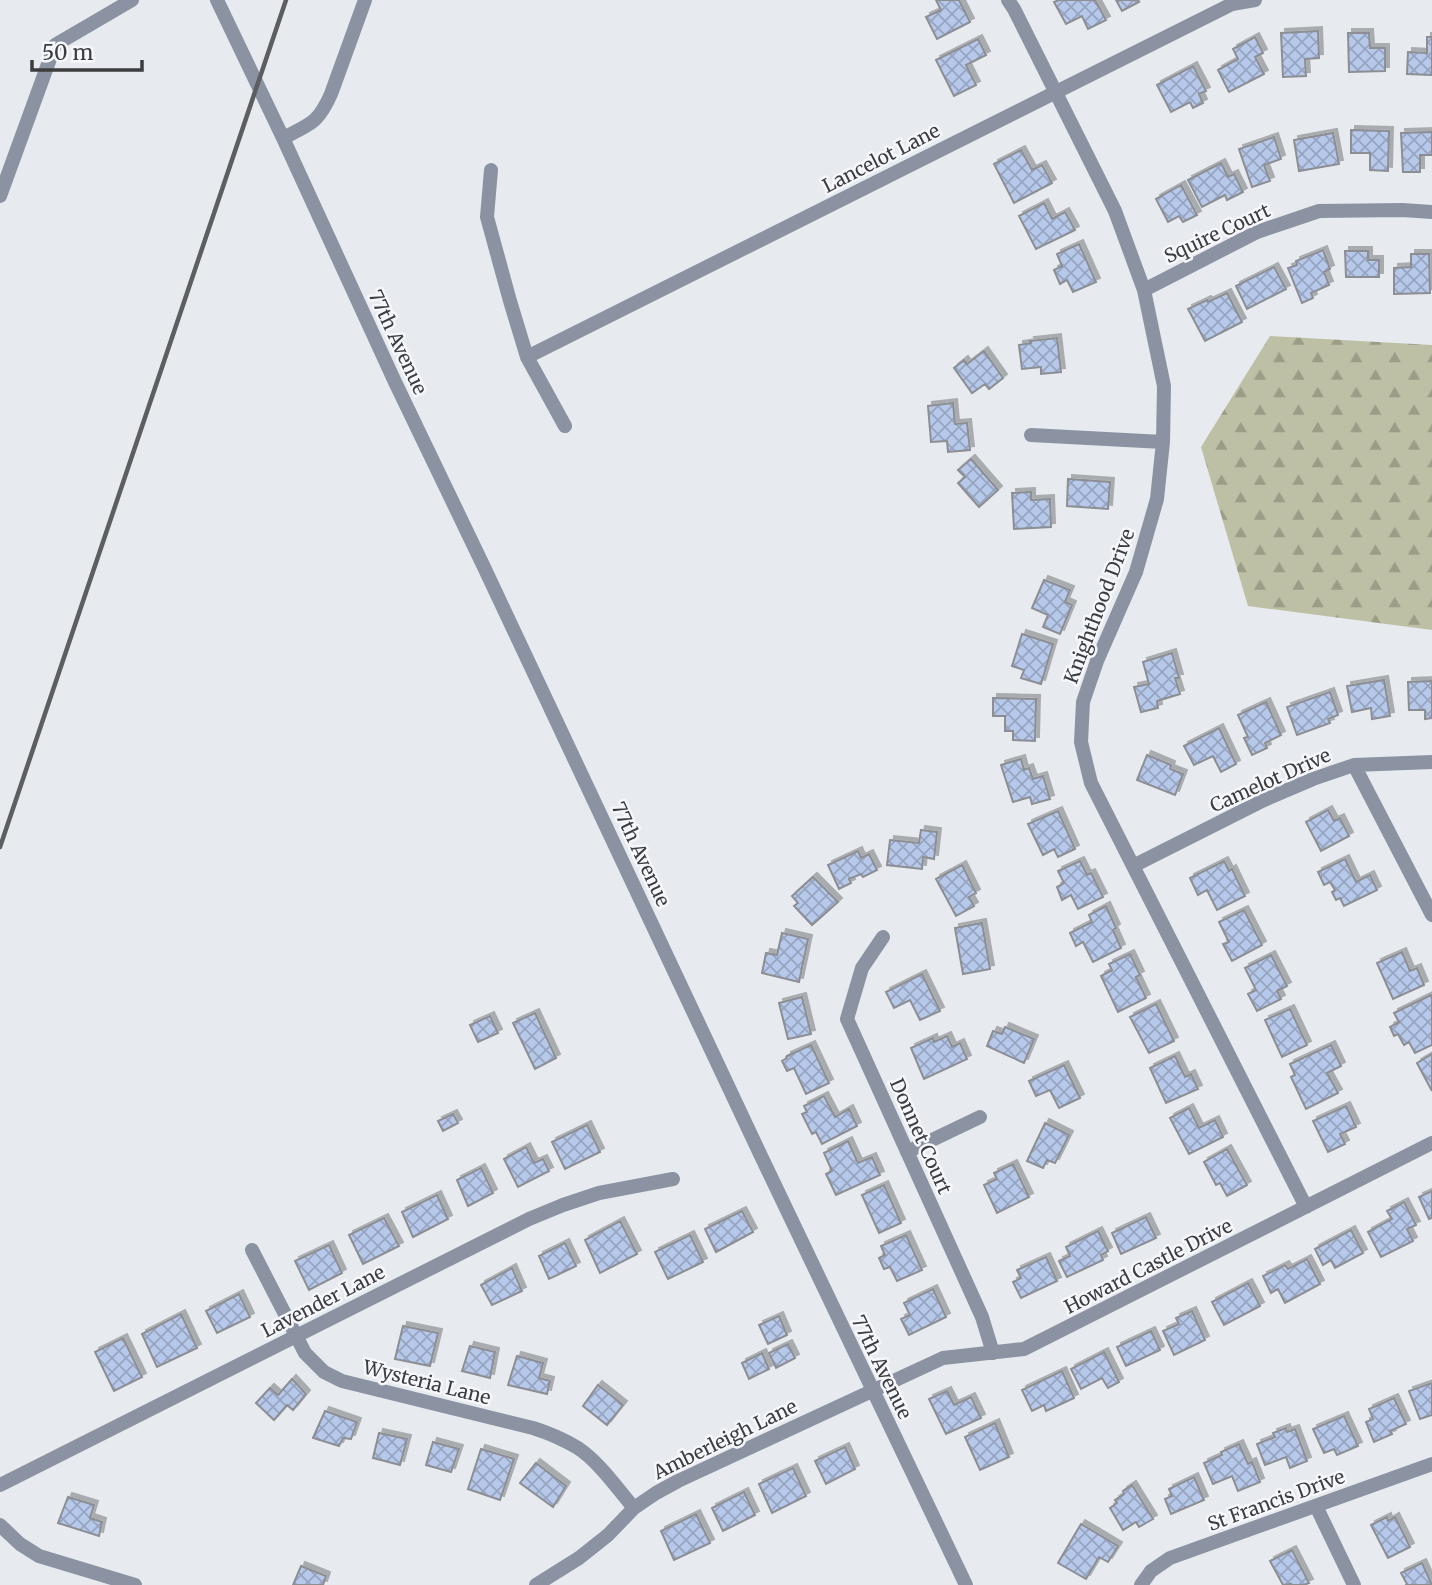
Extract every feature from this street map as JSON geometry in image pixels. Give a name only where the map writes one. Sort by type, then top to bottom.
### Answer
[{"type":"street","points":[[0,196],[55,45],[132,0]]},
{"type":"street","name":"77th Avenue","points":[[217,0],[395,382],[966,1585]]},
{"type":"street","points":[[283,138],[311,124],[325,108],[365,0]]},
{"type":"street","name":"Knighthood Drive","points":[[1008,0],[1115,211],[1144,289],[1164,386],[1163,442],[1157,499],[1136,572],[1097,661],[1083,702],[1081,742],[1091,783],[1306,1208]]},
{"type":"street","name":"Lancelot Lane","points":[[527,357],[1231,4],[1255,0]]},
{"type":"street","points":[[491,170],[487,217],[527,357],[565,426]]},
{"type":"street","name":"Squire Court","points":[[1144,289],[1257,232],[1319,211],[1432,212]]},
{"type":"street","points":[[1031,435],[1163,442]]},
{"type":"street","name":"Camelot Drive","points":[[1133,866],[1264,800],[1313,779],[1354,765],[1432,762]]},
{"type":"street","points":[[1354,765],[1432,915]]},
{"type":"street","name":"Donnet Court","points":[[883,937],[862,968],[848,1019],[982,1317],[993,1353]]},
{"type":"street","points":[[907,1152],[980,1117]]},
{"type":"street","name":"Howard Castle Drive","points":[[872,1391],[943,1358],[1024,1349],[1432,1143]]},
{"type":"street","name":"Lavender Lane","points":[[0,1485],[529,1219],[599,1193],[673,1179]]},
{"type":"street","name":"Wysteria Lane","points":[[252,1250],[305,1353],[324,1373],[342,1381],[554,1435],[580,1449],[634,1508]]},
{"type":"street","name":"Amberleigh Lane","points":[[536,1585],[579,1558],[608,1535],[634,1508],[678,1480],[872,1391]]},
{"type":"street","name":"St Francis Drive","points":[[1141,1585],[1151,1571],[1170,1558],[1432,1464]]},
{"type":"street","points":[[1316,1506],[1354,1585]]},
{"type":"street","points":[[0,1525],[20,1544],[39,1556],[135,1585]]},
{"type":"green space","points":[[1270,336],[1432,345],[1432,630],[1248,606],[1201,447]]},
{"type":"building","points":[[936,0],[959,0],[970,22],[937,39],[926,17],[941,10]]},
{"type":"building","points":[[1095,0],[1106,20],[1088,29],[1082,16],[1066,24],[1054,2]]},
{"type":"building","points":[[1116,0],[1137,0],[1139,2],[1122,11]]},
{"type":"building","points":[[1318,31],[1319,58],[1305,59],[1306,76],[1283,77],[1281,33]]},
{"type":"building","points":[[1348,33],[1369,33],[1370,48],[1385,48],[1385,71],[1349,72]]},
{"type":"building","points":[[1255,37],[1263,53],[1255,57],[1264,74],[1229,92],[1218,70],[1238,59],[1233,49]]},
{"type":"building","points":[[1427,37],[1432,37],[1432,75],[1407,74],[1408,52],[1427,53]]},
{"type":"building","points":[[978,39],[986,55],[966,65],[976,85],[954,96],[936,60]]},
{"type":"building","points":[[1193,66],[1206,91],[1199,94],[1203,103],[1193,108],[1190,102],[1171,112],[1157,85]]},
{"type":"building","points":[[1351,130],[1389,131],[1388,171],[1370,170],[1370,153],[1351,153]]},
{"type":"building","points":[[1432,132],[1432,155],[1420,155],[1420,172],[1403,172],[1401,133]]},
{"type":"building","points":[[1333,133],[1339,164],[1299,171],[1294,140]]},
{"type":"building","points":[[1274,137],[1281,159],[1264,165],[1270,181],[1252,187],[1239,149]]},
{"type":"building","points":[[1021,150],[1032,170],[1042,165],[1052,183],[1014,203],[994,164]]},
{"type":"building","points":[[1221,163],[1228,177],[1234,174],[1243,192],[1227,200],[1225,195],[1202,207],[1188,180]]},
{"type":"building","points":[[1181,185],[1197,215],[1183,222],[1179,216],[1168,222],[1156,199]]},
{"type":"building","points":[[1044,203],[1052,219],[1065,212],[1075,230],[1036,249],[1019,216]]},
{"type":"building","points":[[1079,244],[1096,282],[1073,292],[1067,280],[1060,284],[1054,270],[1062,266],[1057,254]]},
{"type":"building","points":[[1323,250],[1330,269],[1324,272],[1329,285],[1311,293],[1313,298],[1302,303],[1288,268],[1297,265],[1296,261]]},
{"type":"building","points":[[1345,251],[1368,251],[1368,260],[1379,260],[1379,277],[1346,277]]},
{"type":"building","points":[[1411,254],[1429,254],[1430,293],[1394,294],[1394,268],[1411,267]]},
{"type":"building","points":[[1274,267],[1286,289],[1247,309],[1236,286]]},
{"type":"building","points":[[1227,293],[1242,322],[1205,341],[1188,309]]},
{"type":"building","points":[[1057,338],[1061,372],[1041,374],[1041,367],[1022,369],[1019,345]]},
{"type":"building","points":[[984,351],[1003,378],[989,389],[985,384],[972,393],[954,368],[964,360],[967,364]]},
{"type":"building","points":[[953,403],[955,424],[967,423],[970,450],[948,452],[947,441],[931,442],[928,406]]},
{"type":"building","points":[[971,459],[998,490],[979,507],[958,483],[965,477],[958,470]]},
{"type":"building","points":[[1068,479],[1110,482],[1108,509],[1067,506]]},
{"type":"building","points":[[1031,492],[1031,500],[1050,499],[1051,527],[1014,529],[1012,493]]},
{"type":"building","points":[[1044,580],[1070,590],[1065,602],[1072,605],[1060,634],[1043,627],[1048,615],[1032,608]]},
{"type":"building","points":[[1022,634],[1053,644],[1041,684],[1021,678],[1024,670],[1012,666]]},
{"type":"building","points":[[1172,653],[1180,694],[1157,701],[1158,708],[1141,712],[1134,687],[1149,684],[1143,662]]},
{"type":"building","points":[[1384,680],[1390,716],[1372,719],[1371,708],[1352,712],[1347,686]]},
{"type":"building","points":[[1432,681],[1432,718],[1425,719],[1425,710],[1409,710],[1408,682]]},
{"type":"building","points":[[1330,692],[1338,715],[1328,719],[1330,723],[1297,735],[1287,707]]},
{"type":"building","points":[[993,698],[1036,699],[1035,741],[1013,740],[1013,731],[1005,731],[1005,716],[993,716]]},
{"type":"building","points":[[1266,702],[1281,735],[1265,743],[1267,748],[1252,755],[1244,738],[1248,737],[1238,715]]},
{"type":"building","points":[[1219,728],[1236,764],[1221,772],[1213,756],[1194,765],[1184,746]]},
{"type":"building","points":[[1147,755],[1171,765],[1170,769],[1183,774],[1175,795],[1137,780]]},
{"type":"building","points":[[1021,759],[1024,770],[1029,768],[1033,779],[1043,776],[1050,799],[1032,804],[1030,797],[1013,802],[1001,765]]},
{"type":"building","points":[[1328,810],[1334,821],[1340,818],[1349,836],[1321,851],[1306,822]]},
{"type":"building","points":[[1058,811],[1075,849],[1058,857],[1054,849],[1043,855],[1028,824]]},
{"type":"building","points":[[921,830],[937,832],[934,859],[923,857],[922,869],[887,865],[890,840],[919,843]]},
{"type":"building","points":[[858,851],[861,858],[869,854],[877,870],[863,877],[861,874],[849,879],[851,883],[839,889],[828,865]]},
{"type":"building","points":[[1345,859],[1356,882],[1370,875],[1377,890],[1344,906],[1340,898],[1336,900],[1332,892],[1335,890],[1330,882],[1324,885],[1318,872]]},
{"type":"building","points":[[1080,861],[1087,875],[1091,873],[1103,897],[1078,909],[1071,895],[1062,900],[1057,887],[1064,883],[1058,871]]},
{"type":"building","points":[[1224,861],[1229,871],[1232,869],[1245,896],[1217,910],[1207,890],[1198,895],[1190,878]]},
{"type":"building","points":[[962,865],[976,893],[969,897],[974,906],[956,916],[936,879]]},
{"type":"building","points":[[813,877],[838,902],[812,925],[794,906],[798,903],[792,896]]},
{"type":"building","points":[[1106,906],[1121,948],[1093,962],[1083,942],[1076,946],[1070,933],[1092,922],[1089,915]]},
{"type":"building","points":[[1244,910],[1262,945],[1232,961],[1223,944],[1229,942],[1219,922]]},
{"type":"building","points":[[982,923],[990,969],[963,974],[955,928]]},
{"type":"building","points":[[782,933],[808,939],[799,982],[762,973],[766,953],[777,955]]},
{"type":"building","points":[[1402,952],[1410,971],[1417,968],[1424,985],[1393,999],[1377,963]]},
{"type":"building","points":[[1130,954],[1140,975],[1136,977],[1146,998],[1118,1012],[1101,976],[1112,970],[1109,964]]},
{"type":"building","points":[[1271,955],[1287,986],[1277,991],[1281,999],[1257,1011],[1248,994],[1256,990],[1245,968]]},
{"type":"building","points":[[922,974],[940,1011],[920,1020],[910,1000],[894,1008],[886,992]]},
{"type":"building","points":[[1431,995],[1432,1045],[1415,1053],[1409,1042],[1404,1045],[1398,1034],[1394,1036],[1390,1027],[1399,1022],[1394,1013]]},
{"type":"building","points":[[802,997],[811,1034],[788,1039],[779,1003]]},
{"type":"building","points":[[1156,1004],[1174,1041],[1149,1053],[1130,1017]]},
{"type":"building","points":[[1290,1009],[1307,1045],[1282,1057],[1265,1020]]},
{"type":"building","points":[[535,1013],[556,1058],[535,1069],[513,1023]]},
{"type":"building","points":[[490,1016],[498,1033],[478,1042],[470,1025]]},
{"type":"building","points":[[1005,1027],[1034,1039],[1024,1063],[987,1046],[993,1031],[1002,1034]]},
{"type":"building","points":[[947,1036],[952,1047],[960,1043],[967,1059],[924,1079],[911,1048],[933,1038],[934,1042]]},
{"type":"building","points":[[811,1045],[829,1083],[806,1094],[794,1068],[787,1071],[782,1061]]},
{"type":"building","points":[[1331,1045],[1341,1066],[1327,1073],[1338,1093],[1306,1109],[1291,1077],[1295,1075],[1290,1064]]},
{"type":"building","points":[[1432,1054],[1432,1091],[1417,1063]]},
{"type":"building","points":[[1175,1056],[1185,1077],[1191,1074],[1198,1089],[1166,1103],[1150,1068]]},
{"type":"building","points":[[1064,1065],[1080,1098],[1059,1108],[1050,1090],[1036,1096],[1029,1081]]},
{"type":"building","points":[[824,1096],[835,1117],[849,1109],[857,1126],[822,1144],[816,1132],[812,1134],[802,1114],[807,1112],[804,1106]]},
{"type":"building","points":[[1346,1106],[1356,1127],[1340,1134],[1345,1144],[1328,1152],[1313,1121]]},
{"type":"building","points":[[1189,1108],[1199,1128],[1215,1120],[1223,1137],[1189,1154],[1170,1118]]},
{"type":"building","points":[[453,1114],[458,1123],[443,1131],[438,1121]]},
{"type":"building","points":[[1045,1123],[1069,1135],[1055,1163],[1047,1160],[1043,1168],[1027,1161]]},
{"type":"building","points":[[587,1125],[600,1152],[565,1169],[552,1142]]},
{"type":"building","points":[[848,1141],[858,1163],[872,1157],[880,1175],[836,1195],[826,1174],[832,1171],[824,1153]]},
{"type":"building","points":[[526,1147],[534,1163],[543,1159],[549,1171],[518,1187],[504,1159]]},
{"type":"building","points":[[1227,1149],[1247,1185],[1227,1196],[1220,1183],[1216,1185],[1204,1162]]},
{"type":"building","points":[[1013,1164],[1029,1197],[997,1213],[984,1185],[997,1179],[994,1173]]},
{"type":"building","points":[[481,1168],[493,1193],[468,1206],[457,1180]]},
{"type":"building","points":[[884,1185],[901,1223],[879,1233],[862,1195]]},
{"type":"building","points":[[1432,1191],[1432,1218],[1429,1219],[1419,1197]]},
{"type":"building","points":[[437,1195],[448,1219],[413,1237],[402,1212]]},
{"type":"building","points":[[1404,1202],[1416,1225],[1407,1229],[1413,1241],[1381,1257],[1368,1232],[1392,1219],[1387,1211]]},
{"type":"building","points":[[742,1211],[753,1232],[716,1252],[705,1229]]},
{"type":"building","points":[[1146,1217],[1156,1238],[1121,1254],[1112,1233]]},
{"type":"building","points":[[384,1218],[399,1246],[363,1264],[349,1235]]},
{"type":"building","points":[[620,1221],[637,1254],[600,1273],[585,1240]]},
{"type":"building","points":[[1351,1230],[1363,1253],[1335,1268],[1331,1260],[1323,1265],[1315,1249]]},
{"type":"building","points":[[1098,1231],[1108,1251],[1101,1255],[1103,1260],[1067,1277],[1059,1261],[1070,1256],[1066,1247]]},
{"type":"building","points":[[690,1235],[703,1262],[668,1279],[655,1252]]},
{"type":"building","points":[[906,1235],[922,1270],[897,1281],[890,1267],[884,1269],[879,1258],[885,1255],[881,1246]]},
{"type":"building","points":[[565,1243],[576,1266],[549,1279],[539,1256]]},
{"type":"building","points":[[329,1245],[342,1273],[309,1290],[295,1261]]},
{"type":"building","points":[[1046,1257],[1057,1281],[1021,1298],[1013,1282],[1021,1278],[1017,1270]]},
{"type":"building","points":[[1307,1259],[1320,1284],[1285,1303],[1278,1289],[1271,1293],[1263,1276],[1285,1265],[1288,1269]]},
{"type":"building","points":[[512,1268],[522,1291],[492,1305],[481,1285]]},
{"type":"building","points":[[1248,1283],[1260,1306],[1224,1325],[1212,1302]]},
{"type":"building","points":[[933,1289],[946,1317],[909,1335],[901,1319],[910,1315],[904,1303]]},
{"type":"building","points":[[239,1294],[250,1317],[217,1333],[206,1311]]},
{"type":"building","points":[[1192,1311],[1205,1340],[1174,1355],[1163,1331],[1179,1324],[1176,1318]]},
{"type":"building","points":[[181,1314],[197,1348],[157,1367],[142,1334]]},
{"type":"building","points":[[779,1316],[787,1335],[768,1344],[759,1325]]},
{"type":"building","points":[[403,1326],[438,1333],[430,1366],[395,1359]]},
{"type":"building","points":[[1151,1331],[1160,1350],[1126,1366],[1117,1347]]},
{"type":"building","points":[[123,1338],[142,1377],[114,1391],[95,1352]]},
{"type":"building","points":[[788,1344],[795,1358],[776,1368],[769,1353]]},
{"type":"building","points":[[470,1346],[495,1352],[490,1378],[462,1371]]},
{"type":"building","points":[[1104,1352],[1119,1382],[1108,1388],[1102,1378],[1081,1389],[1071,1369]]},
{"type":"building","points":[[762,1353],[769,1369],[749,1379],[742,1363]]},
{"type":"building","points":[[517,1356],[543,1363],[539,1378],[550,1381],[547,1394],[508,1385]]},
{"type":"building","points":[[1062,1371],[1074,1398],[1046,1411],[1044,1405],[1032,1411],[1022,1390]]},
{"type":"building","points":[[292,1379],[306,1394],[293,1410],[287,1405],[274,1420],[256,1403],[270,1388],[278,1395]]},
{"type":"building","points":[[1432,1383],[1432,1415],[1420,1419],[1409,1391]]},
{"type":"building","points":[[598,1385],[623,1405],[607,1425],[583,1406]]},
{"type":"building","points":[[947,1391],[954,1405],[971,1397],[981,1418],[946,1434],[929,1399]]},
{"type":"building","points":[[1394,1398],[1406,1424],[1374,1442],[1366,1422],[1373,1419],[1369,1409]]},
{"type":"building","points":[[325,1411],[357,1422],[351,1439],[343,1438],[339,1446],[313,1438]]},
{"type":"building","points":[[1344,1416],[1358,1446],[1337,1455],[1334,1449],[1324,1453],[1313,1429]]},
{"type":"building","points":[[995,1423],[1009,1457],[980,1470],[965,1437]]},
{"type":"building","points":[[1286,1428],[1287,1432],[1295,1429],[1307,1461],[1290,1468],[1286,1457],[1265,1465],[1257,1444],[1275,1437],[1273,1433]]},
{"type":"building","points":[[379,1433],[407,1439],[400,1465],[373,1458]]},
{"type":"building","points":[[433,1442],[459,1449],[451,1472],[426,1465]]},
{"type":"building","points":[[1239,1444],[1248,1464],[1252,1462],[1260,1482],[1238,1491],[1232,1476],[1213,1484],[1204,1463]]},
{"type":"building","points":[[845,1447],[855,1469],[826,1484],[815,1461]]},
{"type":"building","points":[[481,1449],[514,1459],[500,1500],[468,1489]]},
{"type":"building","points":[[536,1463],[566,1486],[553,1507],[520,1483]]},
{"type":"building","points":[[793,1468],[806,1496],[772,1513],[759,1484]]},
{"type":"building","points":[[1194,1477],[1204,1500],[1171,1514],[1165,1499],[1172,1496],[1169,1489]]},
{"type":"building","points":[[1132,1485],[1153,1519],[1139,1527],[1136,1522],[1123,1530],[1110,1508],[1117,1503],[1115,1500],[1124,1494],[1123,1491]]},
{"type":"building","points":[[744,1492],[755,1515],[723,1531],[712,1508]]},
{"type":"building","points":[[68,1497],[94,1505],[90,1518],[102,1522],[99,1536],[58,1523]]},
{"type":"building","points":[[696,1514],[710,1543],[674,1560],[661,1531]]},
{"type":"building","points":[[1387,1517],[1388,1521],[1395,1517],[1410,1547],[1388,1558],[1371,1525]]},
{"type":"building","points":[[1081,1524],[1118,1546],[1108,1562],[1099,1557],[1086,1579],[1058,1563]]},
{"type":"building","points":[[1292,1550],[1309,1583],[1283,1585],[1270,1561]]},
{"type":"building","points":[[1422,1563],[1432,1585],[1406,1585],[1401,1573]]},
{"type":"building","points":[[301,1566],[326,1576],[323,1585],[293,1585]]},
{"type":"railway","points":[[0,847],[286,0]]}]
